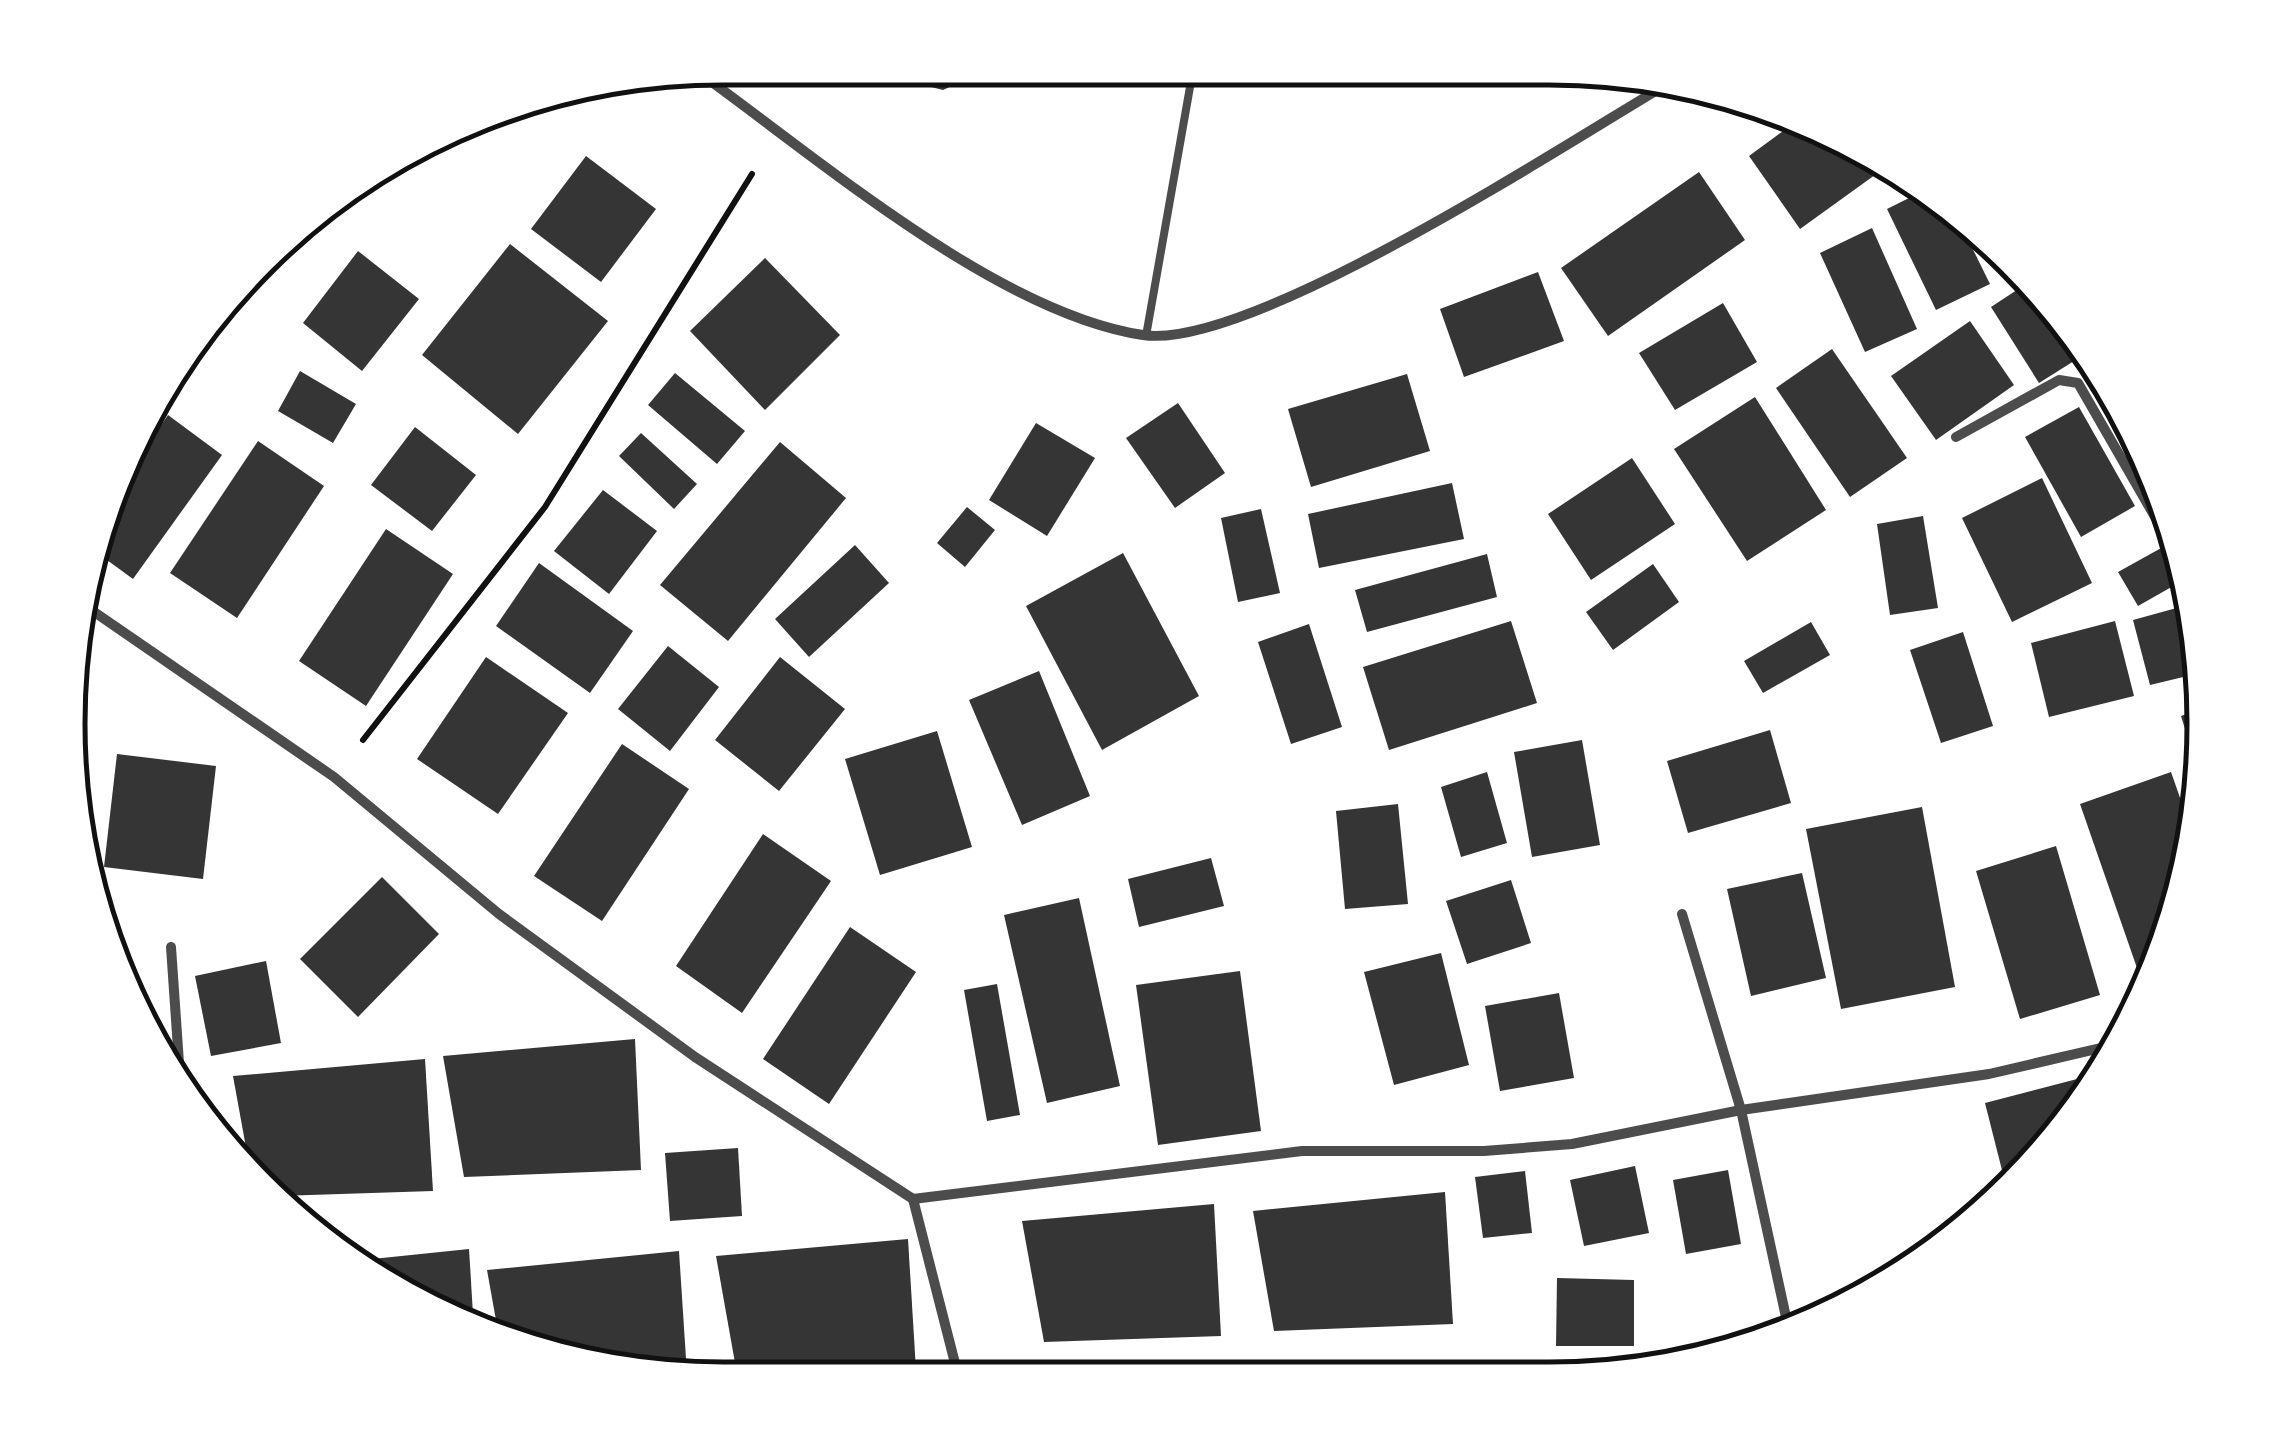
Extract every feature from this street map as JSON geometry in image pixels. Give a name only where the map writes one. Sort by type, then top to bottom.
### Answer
[{"type":"street","points":[[716,85],[944,248],[1048,308],[1146,336],[1220,325],[1367,259],[1650,93]]},
{"type":"street","points":[[1956,437],[2059,380],[2078,384],[2148,505]]},
{"type":"street","points":[[95,612],[334,777],[500,914],[695,1057],[913,1199],[1302,1151],[1447,1152],[1572,1144],[1741,1110],[1989,1074],[2097,1049]]},
{"type":"street","points":[[1682,914],[1741,1110],[1785,1316]]},
{"type":"street","points":[[170,947],[178,1054]]},
{"type":"street","points":[[913,1199],[955,1362]]},
{"type":"lane","points":[[1146,336],[1190,85]]},
{"type":"path","points":[[334,777],[545,507],[779,130]]},
{"type":"building","points":[[923,85],[954,85],[943,90]]},
{"type":"building","points":[[1784,130],[1875,175],[1800,229],[1749,156]]},
{"type":"building","points":[[586,156],[656,209],[601,282],[531,229]]},
{"type":"building","points":[[1699,172],[1745,240],[1608,336],[1561,268]]},
{"type":"building","points":[[1910,198],[1937,217],[1970,244],[1990,284],[1936,310],[1887,209]]},
{"type":"building","points":[[1872,228],[1917,329],[1865,352],[1820,253]]},
{"type":"building","points":[[510,244],[608,321],[518,434],[422,355]]},
{"type":"building","points":[[358,251],[419,299],[362,371],[303,323]]},
{"type":"building","points":[[765,258],[840,335],[765,410],[690,331]]},
{"type":"building","points":[[1538,272],[1564,341],[1464,377],[1440,309]]},
{"type":"building","points":[[2017,290],[2074,361],[2039,383],[1991,307]]},
{"type":"building","points":[[1723,303],[1757,362],[1675,410],[1639,353]]},
{"type":"building","points":[[1970,321],[2014,385],[1936,440],[1891,376]]},
{"type":"building","points":[[1832,349],[1907,458],[1850,497],[1776,388]]},
{"type":"building","points":[[300,371],[356,404],[333,443],[278,411]]},
{"type":"building","points":[[675,373],[745,431],[717,464],[648,405]]},
{"type":"building","points":[[1407,374],[1430,451],[1311,487],[1288,409]]},
{"type":"building","points":[[1755,397],[1826,510],[1747,561],[1674,449]]},
{"type":"building","points":[[1178,403],[1225,473],[1175,508],[1126,438]]},
{"type":"building","points":[[2079,407],[2135,506],[2081,537],[2025,437]]},
{"type":"building","points":[[168,415],[222,455],[133,579],[107,560],[119,518],[153,438]]},
{"type":"building","points":[[1036,423],[1095,458],[1047,536],[989,500]]},
{"type":"building","points":[[415,427],[476,475],[432,531],[371,485]]},
{"type":"building","points":[[641,433],[697,484],[674,509],[619,456]]},
{"type":"building","points":[[258,441],[324,486],[237,618],[170,573]]},
{"type":"building","points":[[780,442],[846,498],[728,641],[660,585]]},
{"type":"building","points":[[1632,458],[1675,524],[1591,580],[1548,514]]},
{"type":"building","points":[[2042,478],[2092,583],[2012,622],[1962,518]]},
{"type":"building","points":[[1452,483],[1464,539],[1319,568],[1308,514]]},
{"type":"building","points":[[603,490],[657,531],[609,594],[554,551]]},
{"type":"building","points":[[967,507],[995,530],[965,567],[937,543]]},
{"type":"building","points":[[1261,509],[1280,593],[1238,602],[1221,518]]},
{"type":"building","points":[[1923,516],[1938,608],[1890,615],[1877,524]]},
{"type":"building","points":[[386,529],[453,574],[366,706],[299,661]]},
{"type":"building","points":[[855,545],[889,583],[809,657],[775,619]]},
{"type":"building","points":[[2162,548],[2172,587],[2138,606],[2118,572]]},
{"type":"building","points":[[1123,553],[1199,696],[1102,750],[1026,606]]},
{"type":"building","points":[[1487,554],[1497,597],[1367,632],[1355,590]]},
{"type":"building","points":[[539,563],[633,631],[590,693],[496,626]]},
{"type":"building","points":[[1653,564],[1679,602],[1613,650],[1586,612]]},
{"type":"building","points":[[2177,608],[2185,676],[2150,685],[2133,620]]},
{"type":"building","points":[[1511,621],[1537,703],[1389,750],[1363,667]]},
{"type":"building","points":[[2115,621],[2134,696],[2049,717],[2031,643]]},
{"type":"building","points":[[1811,622],[1830,655],[1763,693],[1744,661]]},
{"type":"building","points":[[1309,624],[1342,727],[1291,744],[1258,642]]},
{"type":"building","points":[[1963,632],[1993,726],[1941,743],[1910,650]]},
{"type":"building","points":[[668,646],[719,687],[670,751],[618,709]]},
{"type":"building","points":[[486,657],[568,713],[498,814],[417,759]]},
{"type":"building","points":[[780,657],[845,709],[779,791],[715,740]]},
{"type":"building","points":[[1039,671],[1090,796],[1022,825],[969,700]]},
{"type":"building","points":[[1770,730],[1791,803],[1688,833],[1667,761]]},
{"type":"building","points":[[937,731],[972,847],[880,875],[845,759]]},
{"type":"building","points":[[1582,740],[1600,845],[1532,857],[1514,752]]},
{"type":"building","points":[[622,744],[689,789],[602,921],[534,876]]},
{"type":"building","points":[[117,754],[216,766],[203,879],[104,867]]},
{"type":"building","points":[[1487,772],[1507,843],[1461,857],[1441,787]]},
{"type":"building","points":[[2171,772],[2182,804],[2165,889],[2137,969],[2080,804]]},
{"type":"building","points":[[1398,804],[1408,904],[1345,909],[1336,811]]},
{"type":"building","points":[[1922,807],[1955,987],[1841,1009],[1806,829]]},
{"type":"building","points":[[763,834],[831,881],[742,1013],[676,966]]},
{"type":"building","points":[[2056,846],[2100,995],[2020,1019],[1976,871]]},
{"type":"building","points":[[1211,858],[1224,906],[1139,927],[1128,879]]},
{"type":"building","points":[[1802,873],[1826,978],[1751,996],[1727,889]]},
{"type":"building","points":[[382,877],[439,934],[358,1017],[300,959]]},
{"type":"building","points":[[1511,880],[1531,943],[1467,964],[1446,901]]},
{"type":"building","points":[[1079,898],[1120,1086],[1047,1103],[1004,915]]},
{"type":"building","points":[[850,927],[916,972],[829,1104],[763,1059]]},
{"type":"building","points":[[1441,953],[1469,1065],[1394,1085],[1364,972]]},
{"type":"building","points":[[266,961],[281,1043],[211,1056],[195,976]]},
{"type":"building","points":[[1240,971],[1261,1131],[1158,1145],[1136,985]]},
{"type":"building","points":[[997,984],[1020,1115],[987,1121],[964,990]]},
{"type":"building","points":[[1559,993],[1574,1078],[1500,1091],[1485,1006]]},
{"type":"building","points":[[635,1039],[641,1170],[464,1177],[443,1056]]},
{"type":"building","points":[[425,1059],[433,1191],[294,1196],[246,1147],[233,1076]]},
{"type":"building","points":[[2079,1079],[2003,1172],[1985,1103]]},
{"type":"building","points":[[738,1148],[742,1216],[670,1221],[665,1153]]},
{"type":"building","points":[[1635,1166],[1649,1233],[1584,1246],[1570,1180]]},
{"type":"building","points":[[1728,1170],[1741,1244],[1686,1254],[1673,1180]]},
{"type":"building","points":[[1525,1171],[1532,1233],[1483,1238],[1475,1177]]},
{"type":"building","points":[[1445,1192],[1453,1324],[1274,1331],[1253,1211]]},
{"type":"building","points":[[1214,1204],[1221,1336],[1044,1342],[1022,1221]]},
{"type":"building","points":[[908,1239],[916,1362],[735,1362],[716,1256]]},
{"type":"building","points":[[469,1249],[473,1310],[441,1296],[376,1259]]},
{"type":"building","points":[[679,1251],[686,1361],[599,1350],[496,1319],[487,1270]]},
{"type":"building","points":[[1557,1278],[1634,1280],[1634,1346],[1556,1346]]}]
